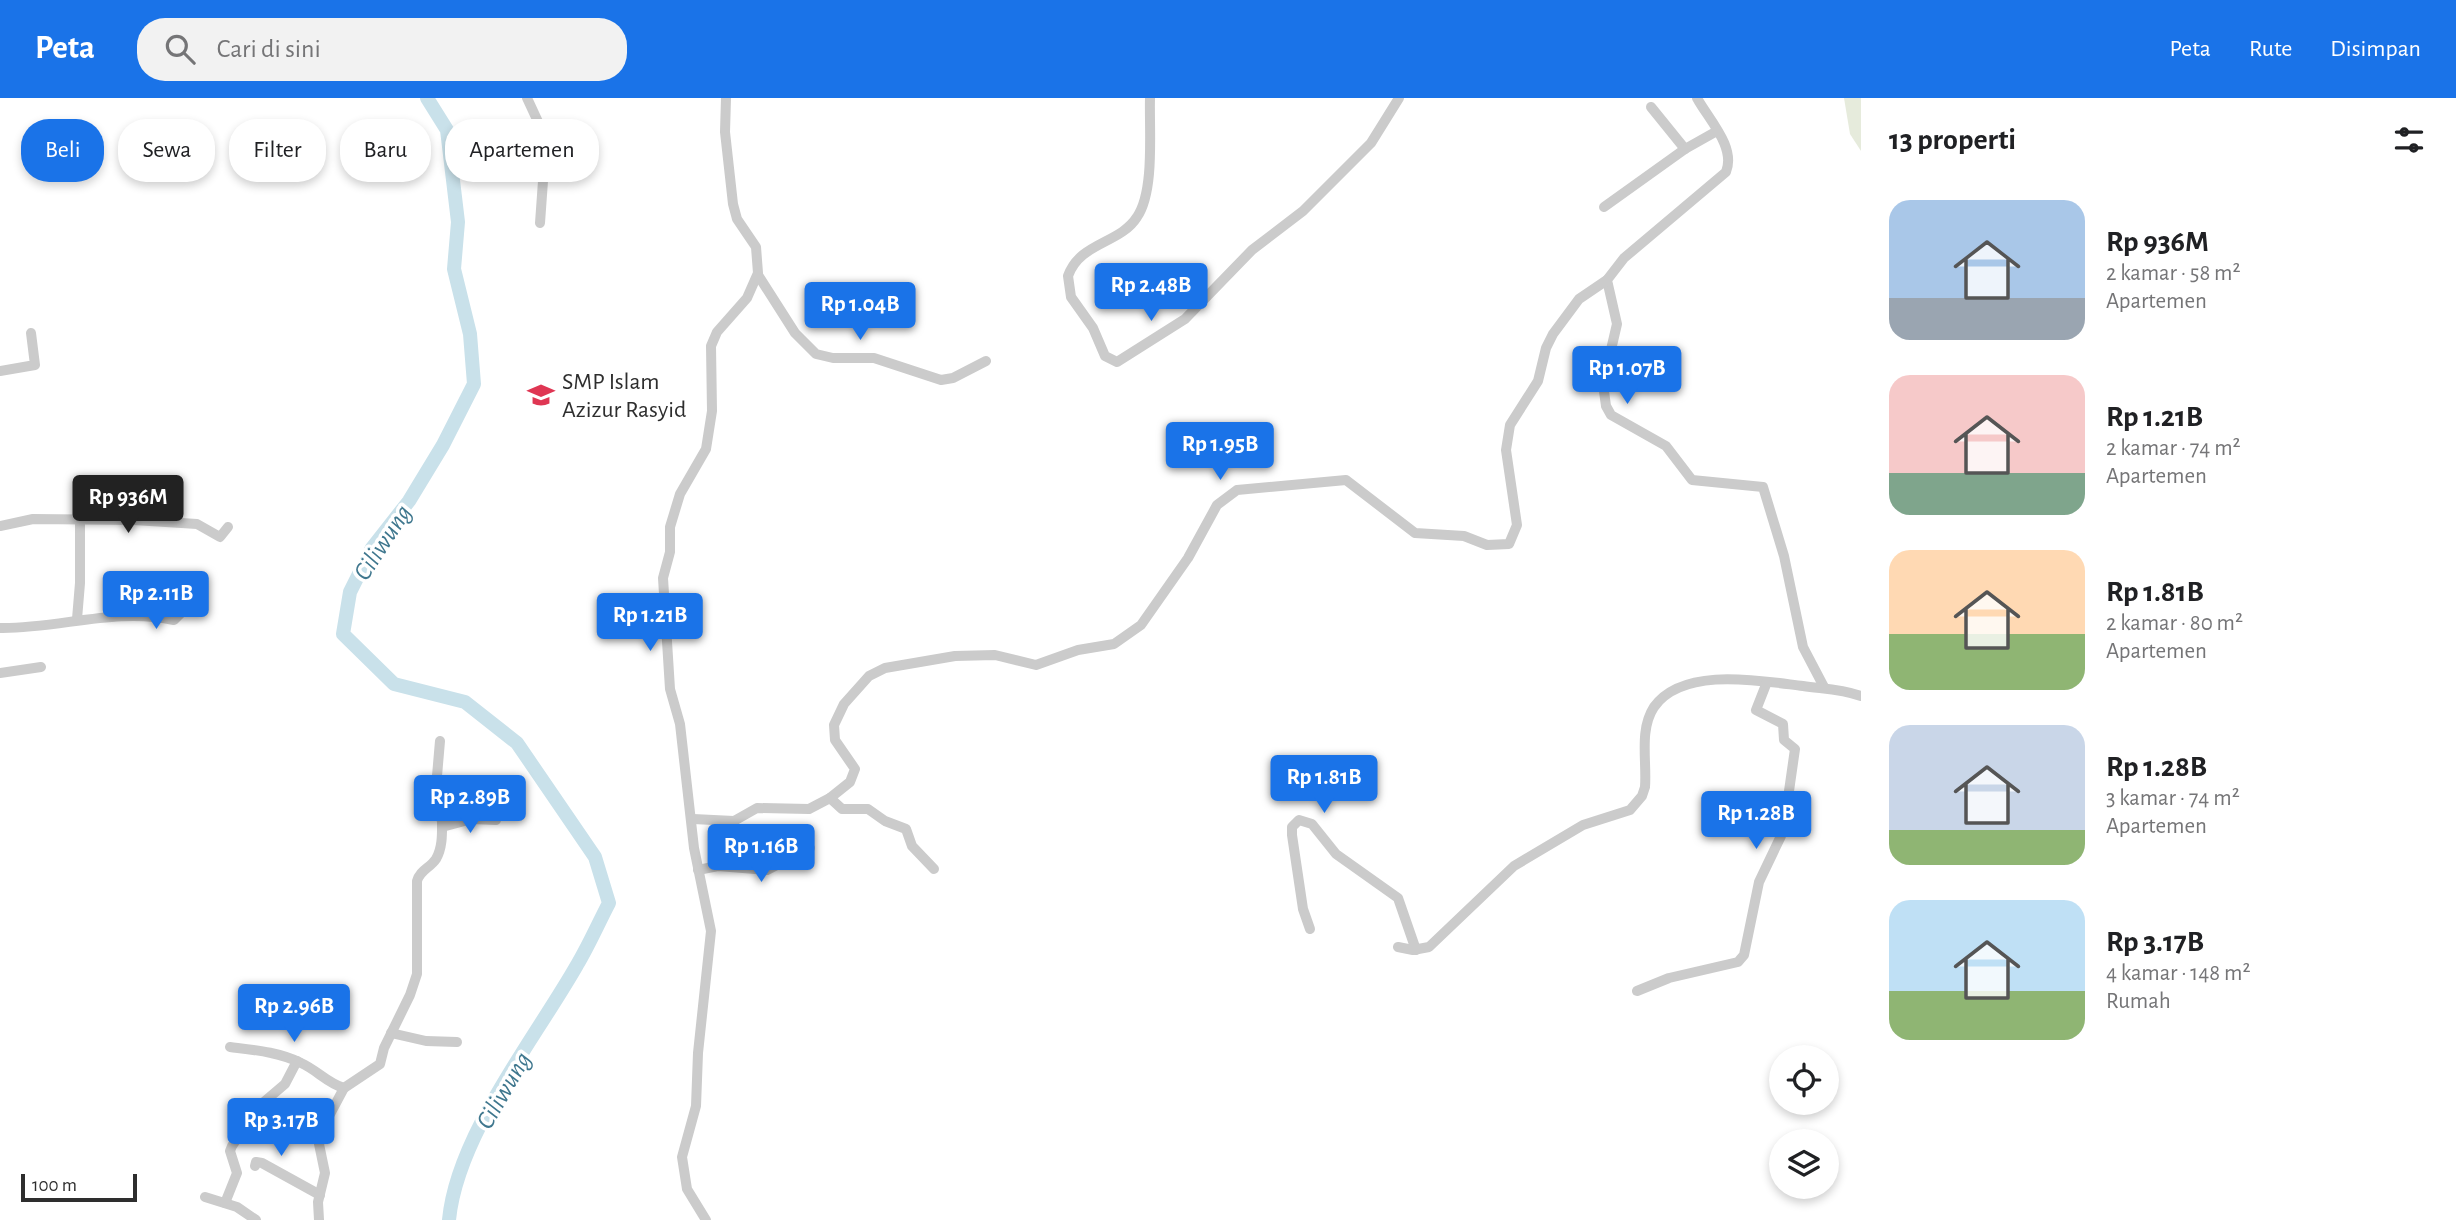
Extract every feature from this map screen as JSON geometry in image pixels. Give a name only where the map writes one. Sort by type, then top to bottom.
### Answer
[{"type":"street","points":[[527,98],[545,139],[540,223]]},
{"type":"street","points":[[726,98],[725,132],[737,219],[756,247],[758,275],[794,333],[816,355],[833,358],[874,358],[930,379],[945,380],[986,361]]},
{"type":"street","points":[[1150,98],[1147,175],[1141,210],[1128,227],[1083,254],[1071,267],[1067,281],[1071,298],[1093,328],[1105,356],[1117,362],[1185,319],[1252,250],[1303,211],[1371,143],[1399,98]]},
{"type":"street","points":[[693,819],[732,822],[757,808],[809,809],[830,799],[850,782],[855,769],[835,740],[834,725],[844,704],[869,676],[885,668],[954,656],[995,655],[1036,665],[1078,650],[1114,644],[1144,622],[1188,558],[1217,505],[1233,492],[1313,481],[1346,480],[1415,533],[1464,536],[1487,545],[1509,544],[1517,525],[1506,457],[1510,425],[1538,381],[1549,339],[1579,299],[1607,280],[1624,258],[1726,172],[1730,163],[1728,149],[1696,98]]},
{"type":"street","points":[[1651,107],[1685,149]]},
{"type":"street","points":[[1604,207],[1685,149],[1717,131]]},
{"type":"street","points":[[706,1220],[687,1189],[682,1169],[685,1143],[696,1106],[700,1028],[712,944],[709,913],[698,870],[680,724],[666,662],[663,573],[670,552],[670,527],[680,494],[706,449],[712,411],[710,345],[742,306],[758,275]]},
{"type":"street","points":[[1607,280],[1617,324],[1603,384],[1608,409],[1615,417],[1666,446],[1692,480],[1763,487],[1784,556],[1803,647],[1824,687]]},
{"type":"street","points":[[0,371],[35,365],[31,332]]},
{"type":"street","points":[[0,526],[33,519],[193,523],[218,537],[225,534],[228,527]]},
{"type":"street","points":[[77,620],[80,594],[80,520]]},
{"type":"street","points":[[0,628],[59,626],[77,620],[148,616],[176,620],[192,582]]},
{"type":"street","points":[[0,673],[41,667]]},
{"type":"street","points":[[1398,947],[1416,950],[1439,940],[1519,862],[1583,825],[1623,813],[1638,803],[1645,787],[1646,726],[1655,707],[1679,688],[1713,680],[1738,679],[1824,687],[1861,696]]},
{"type":"street","points":[[1637,991],[1670,978],[1738,962],[1744,955],[1759,882],[1781,836],[1777,820],[1788,799],[1795,758],[1795,749],[1784,740],[1783,724],[1756,710],[1767,682]]},
{"type":"street","points":[[319,1220],[320,1195],[325,1173],[319,1144],[331,1110],[344,1088],[377,1068],[417,974],[418,877],[437,857],[442,827],[441,816],[428,809],[423,801],[437,776],[440,741]]},
{"type":"street","points":[[830,799],[842,809],[868,809],[885,821],[904,828],[912,846],[934,869]]},
{"type":"street","points":[[442,827],[472,819],[496,820]]},
{"type":"street","points":[[1310,929],[1303,909],[1292,835],[1294,822],[1299,820],[1312,824],[1336,854],[1398,898],[1416,950]]},
{"type":"street","points":[[698,870],[718,866],[767,870],[810,848]]},
{"type":"street","points":[[391,1033],[426,1041],[457,1042]]},
{"type":"street","points":[[230,1046],[297,1061],[344,1088]]},
{"type":"street","points":[[225,1203],[237,1173],[230,1151],[232,1146],[258,1107],[285,1084],[297,1061]]},
{"type":"street","points":[[255,1166],[257,1162],[262,1163],[320,1195]]},
{"type":"street","points":[[205,1197],[225,1203],[256,1220]]},
{"type":"shaded area","points":[[1844,98],[1861,98],[1861,151],[1850,134]]},
{"type":"waterway","name":"Ciliwung","points":[[427,98],[447,130],[458,222],[454,269],[470,334],[474,384],[443,445],[409,501],[372,548],[350,592],[343,634],[394,684],[465,702],[517,743],[595,857],[609,903],[577,965],[482,1121],[466,1155],[455,1188],[449,1220]]},
{"type":"place","name":"SMP Islam Azizur Rasyid","points":[[541,395]]}]
